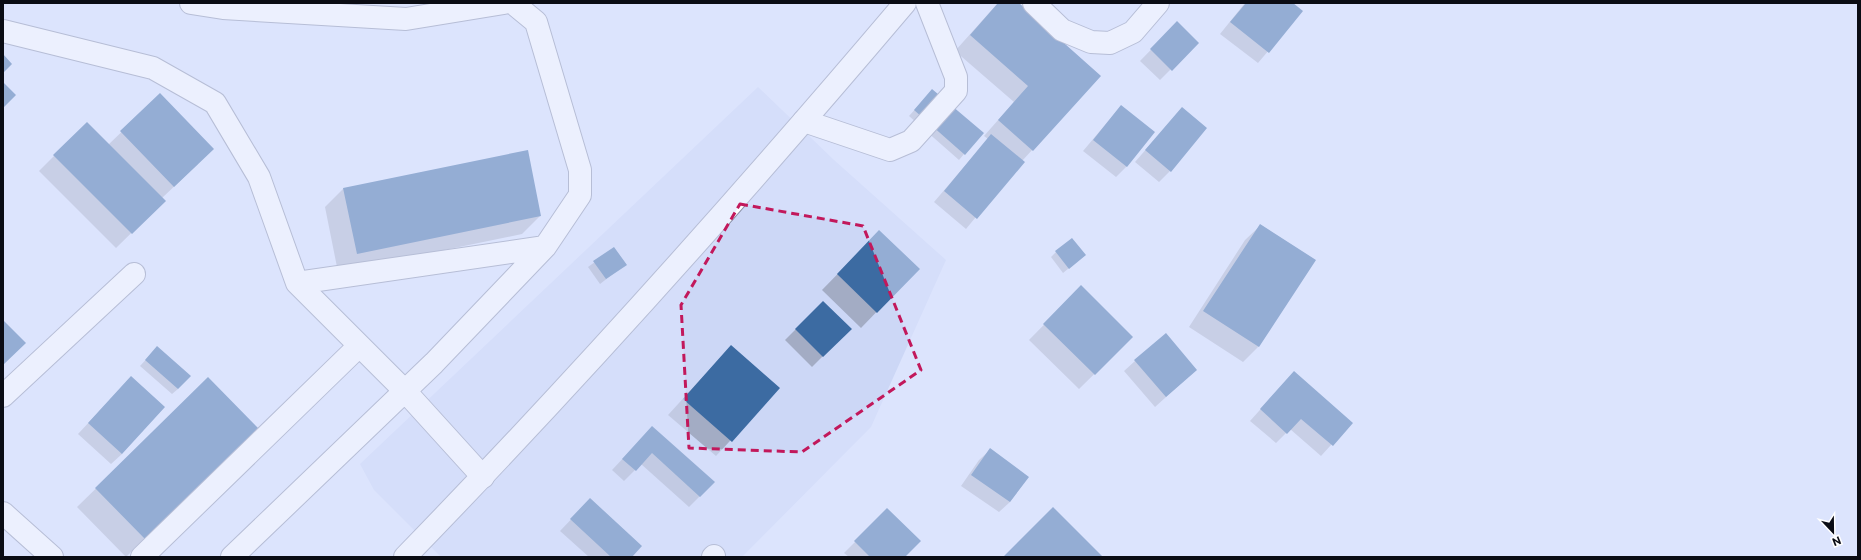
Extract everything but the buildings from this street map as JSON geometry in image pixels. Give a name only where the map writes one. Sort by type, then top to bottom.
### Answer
[{"type":"main road","points":[[191,3],[223,8],[406,19],[504,3]]},
{"type":"main road","points":[[232,557],[406,391],[545,248],[580,195],[580,170],[536,22],[513,3]]},
{"type":"main road","points":[[405,557],[483,477],[600,350],[804,121],[905,3]]},
{"type":"main road","points":[[804,121],[890,150],[911,142],[956,91],[956,77],[928,3]]},
{"type":"main road","points":[[1034,3],[1062,30],[1092,42],[1110,43],[1133,32],[1158,3]]},
{"type":"main road","points":[[3,31],[153,68],[215,103],[259,177],[298,283],[359,346],[406,391],[483,477]]},
{"type":"main road","points":[[298,283],[545,248]]},
{"type":"main road","points":[[3,396],[134,274]]},
{"type":"main road","points":[[142,557],[359,346]]},
{"type":"main road","points":[[3,513],[52,557]]},
{"type":"highlighted area","points":[[740,204],[863,226],[921,370],[802,452],[689,448],[681,305]]},
{"type":"shaded area","points":[[758,87],[834,160],[946,260],[871,427],[742,557],[441,557],[374,490],[360,464]]}]
